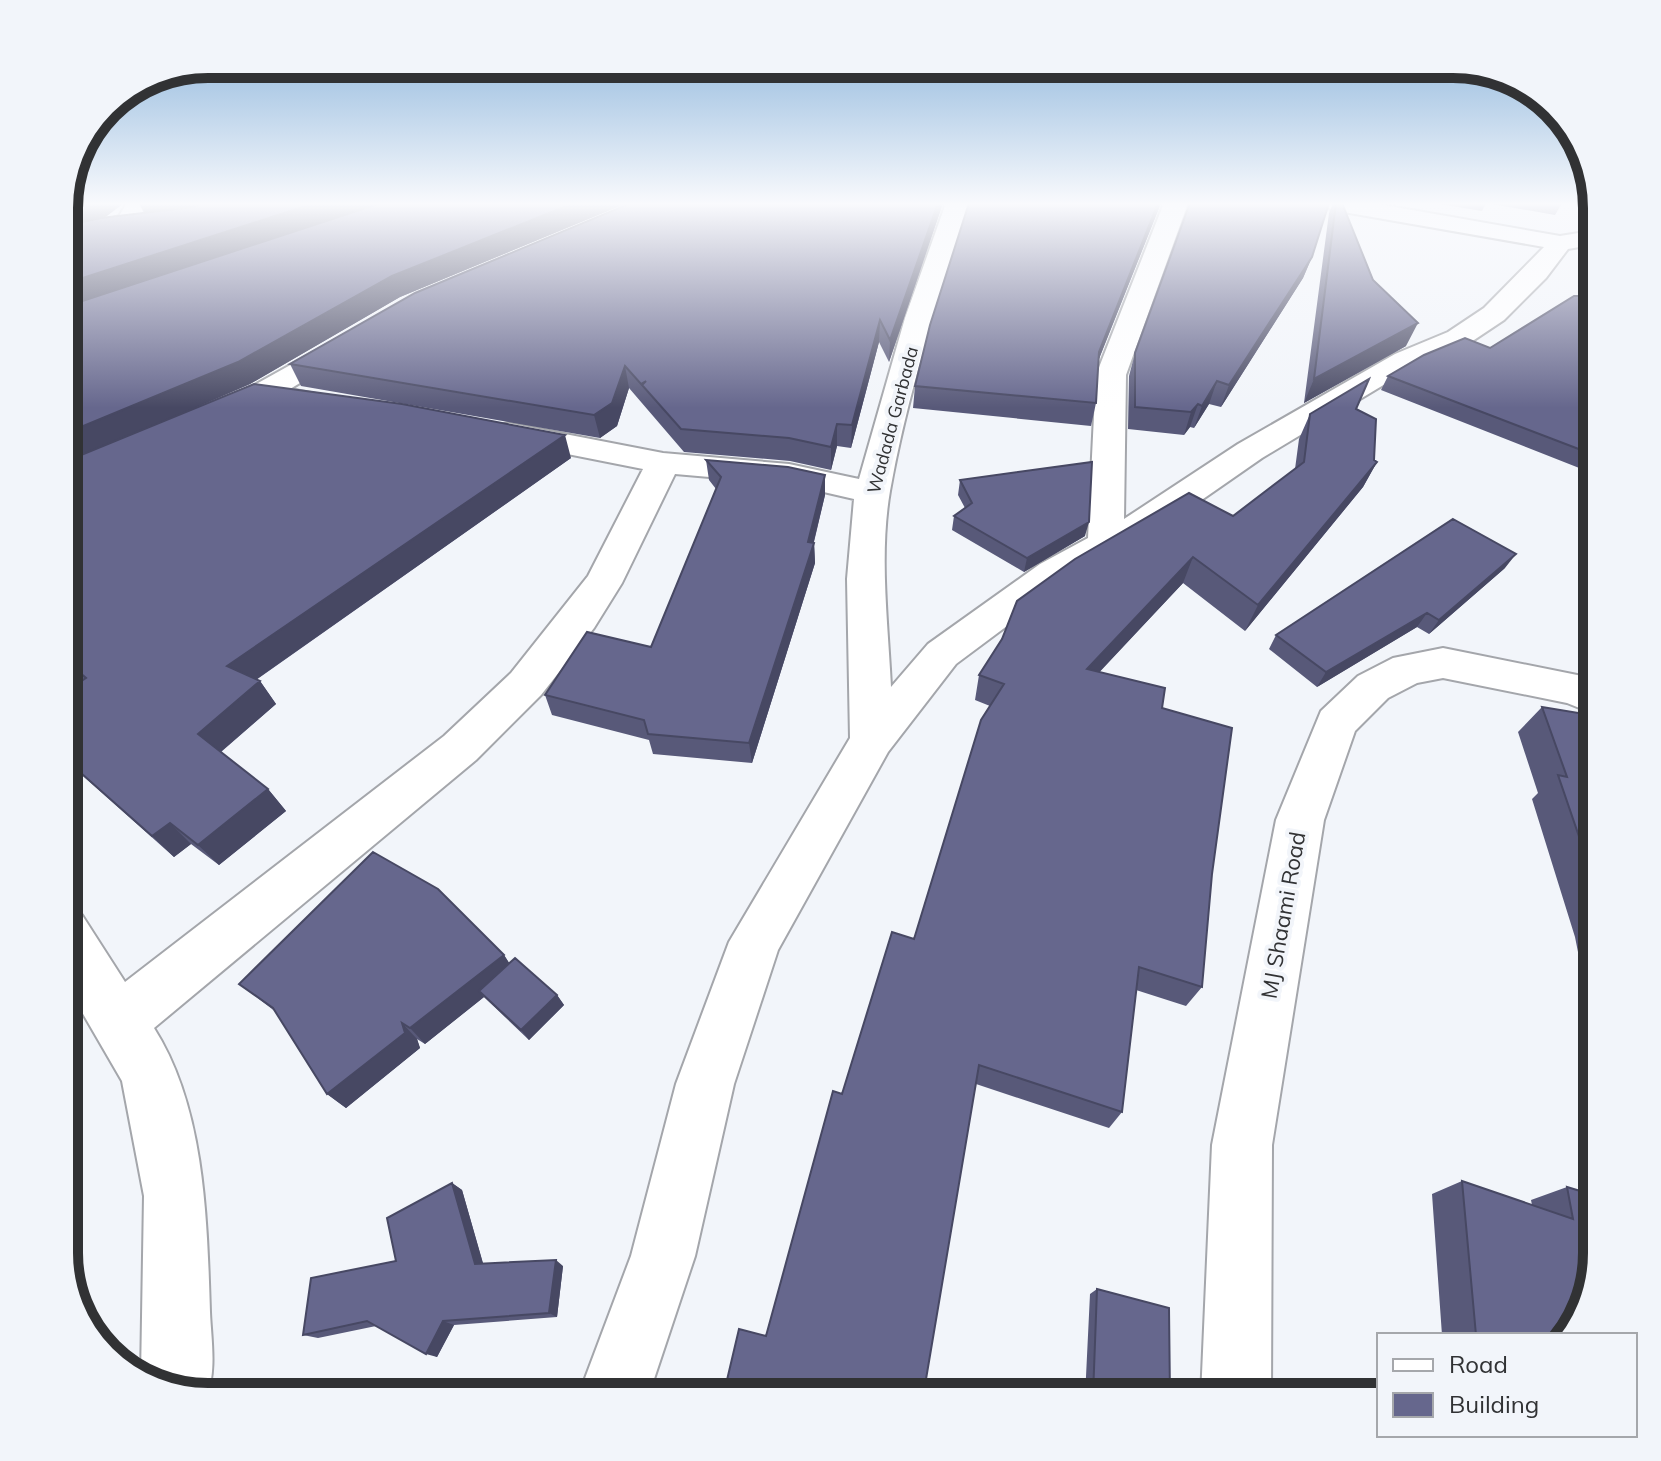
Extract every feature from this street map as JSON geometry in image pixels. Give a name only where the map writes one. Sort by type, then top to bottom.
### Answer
[{"type":"street","name":"Wadada Garbada","points":[[872,740],[866,579],[872,493],[919,318],[935,271]]},
{"type":"street","points":[[1106,542],[1111,375],[1150,271]]},
{"type":"street","points":[[618,1383],[663,1256],[705,1084],[755,942],[872,740],[942,654],[1053,573],[1144,523],[1250,451],[1405,360],[1470,330],[1542,271]]},
{"type":"street","points":[[340,405],[248,399],[372,328]]},
{"type":"street","points":[[474,426],[663,463],[789,474],[872,493]]},
{"type":"street","points":[[118,1022],[460,748],[515,699],[566,640],[634,533],[663,463]]},
{"type":"street","name":"MJ Shaami Road","points":[[1236,1383],[1242,1145],[1300,820],[1336,723],[1373,687],[1408,669],[1443,663],[1562,686],[1583,694]]},
{"type":"street","points":[[78,955],[149,1072],[175,1196],[175,1378]]},
{"type":"building","points":[[78,271],[104,271],[78,279]]},
{"type":"building","points":[[173,271],[404,271],[238,362],[78,428],[78,302]]},
{"type":"building","points":[[467,271],[914,271],[890,340],[880,320],[852,425],[837,424],[831,447],[789,438],[681,429],[642,385],[646,381],[641,384],[625,366],[612,403],[594,415],[290,364],[415,293]]},
{"type":"building","points":[[947,271],[1131,271],[1099,352],[1096,403],[915,386]]},
{"type":"building","points":[[1165,271],[1303,271],[1229,385],[1217,381],[1202,406],[1198,404],[1191,412],[1135,407],[1135,353]]},
{"type":"building","points":[[1327,271],[1369,271],[1373,280],[1418,323],[1314,379]]},
{"type":"building","points":[[1574,296],[1583,296],[1583,451],[1388,376],[1424,355],[1465,338],[1490,348]]},
{"type":"building","points":[[1369,379],[1356,409],[1376,419],[1374,460],[1377,462],[1258,605],[1193,557],[1087,669],[1165,688],[1162,708],[1232,728],[1212,874],[1202,987],[1139,967],[1122,1112],[979,1065],[925,1383],[726,1383],[739,1329],[766,1336],[833,1091],[842,1094],[892,932],[914,939],[981,720],[1004,684],[979,675],[1002,639],[1017,601],[1075,559],[1189,493],[1233,516],[1304,462],[1310,414]]},
{"type":"building","points":[[254,384],[402,404],[565,435],[227,666],[260,681],[198,734],[268,789],[198,845],[170,823],[152,836],[78,770],[78,683],[86,678],[78,671],[78,456]]},
{"type":"building","points":[[706,460],[788,467],[825,475],[808,542],[814,543],[749,743],[648,734],[644,720],[545,695],[587,632],[651,647],[721,477]]},
{"type":"building","points":[[1092,462],[1089,522],[1027,558],[954,516],[972,503],[960,480]]},
{"type":"building","points":[[1453,519],[1516,554],[1439,620],[1427,613],[1326,672],[1276,635]]},
{"type":"building","points":[[1542,707],[1583,714],[1583,848],[1558,775],[1567,777]]},
{"type":"building","points":[[373,852],[438,889],[504,955],[410,1028],[402,1023],[405,1033],[327,1094],[273,1008],[239,984]]},
{"type":"building","points":[[515,958],[557,995],[521,1030],[479,991]]},
{"type":"building","points":[[1462,1181],[1573,1219],[1567,1187],[1583,1192],[1580,1278],[1573,1302],[1561,1325],[1555,1333],[1476,1333]]},
{"type":"building","points":[[452,1183],[475,1264],[556,1260],[549,1313],[443,1321],[426,1354],[367,1321],[303,1335],[311,1278],[396,1261],[387,1218]]},
{"type":"building","points":[[1097,1289],[1169,1308],[1170,1383],[1093,1383]]}]
